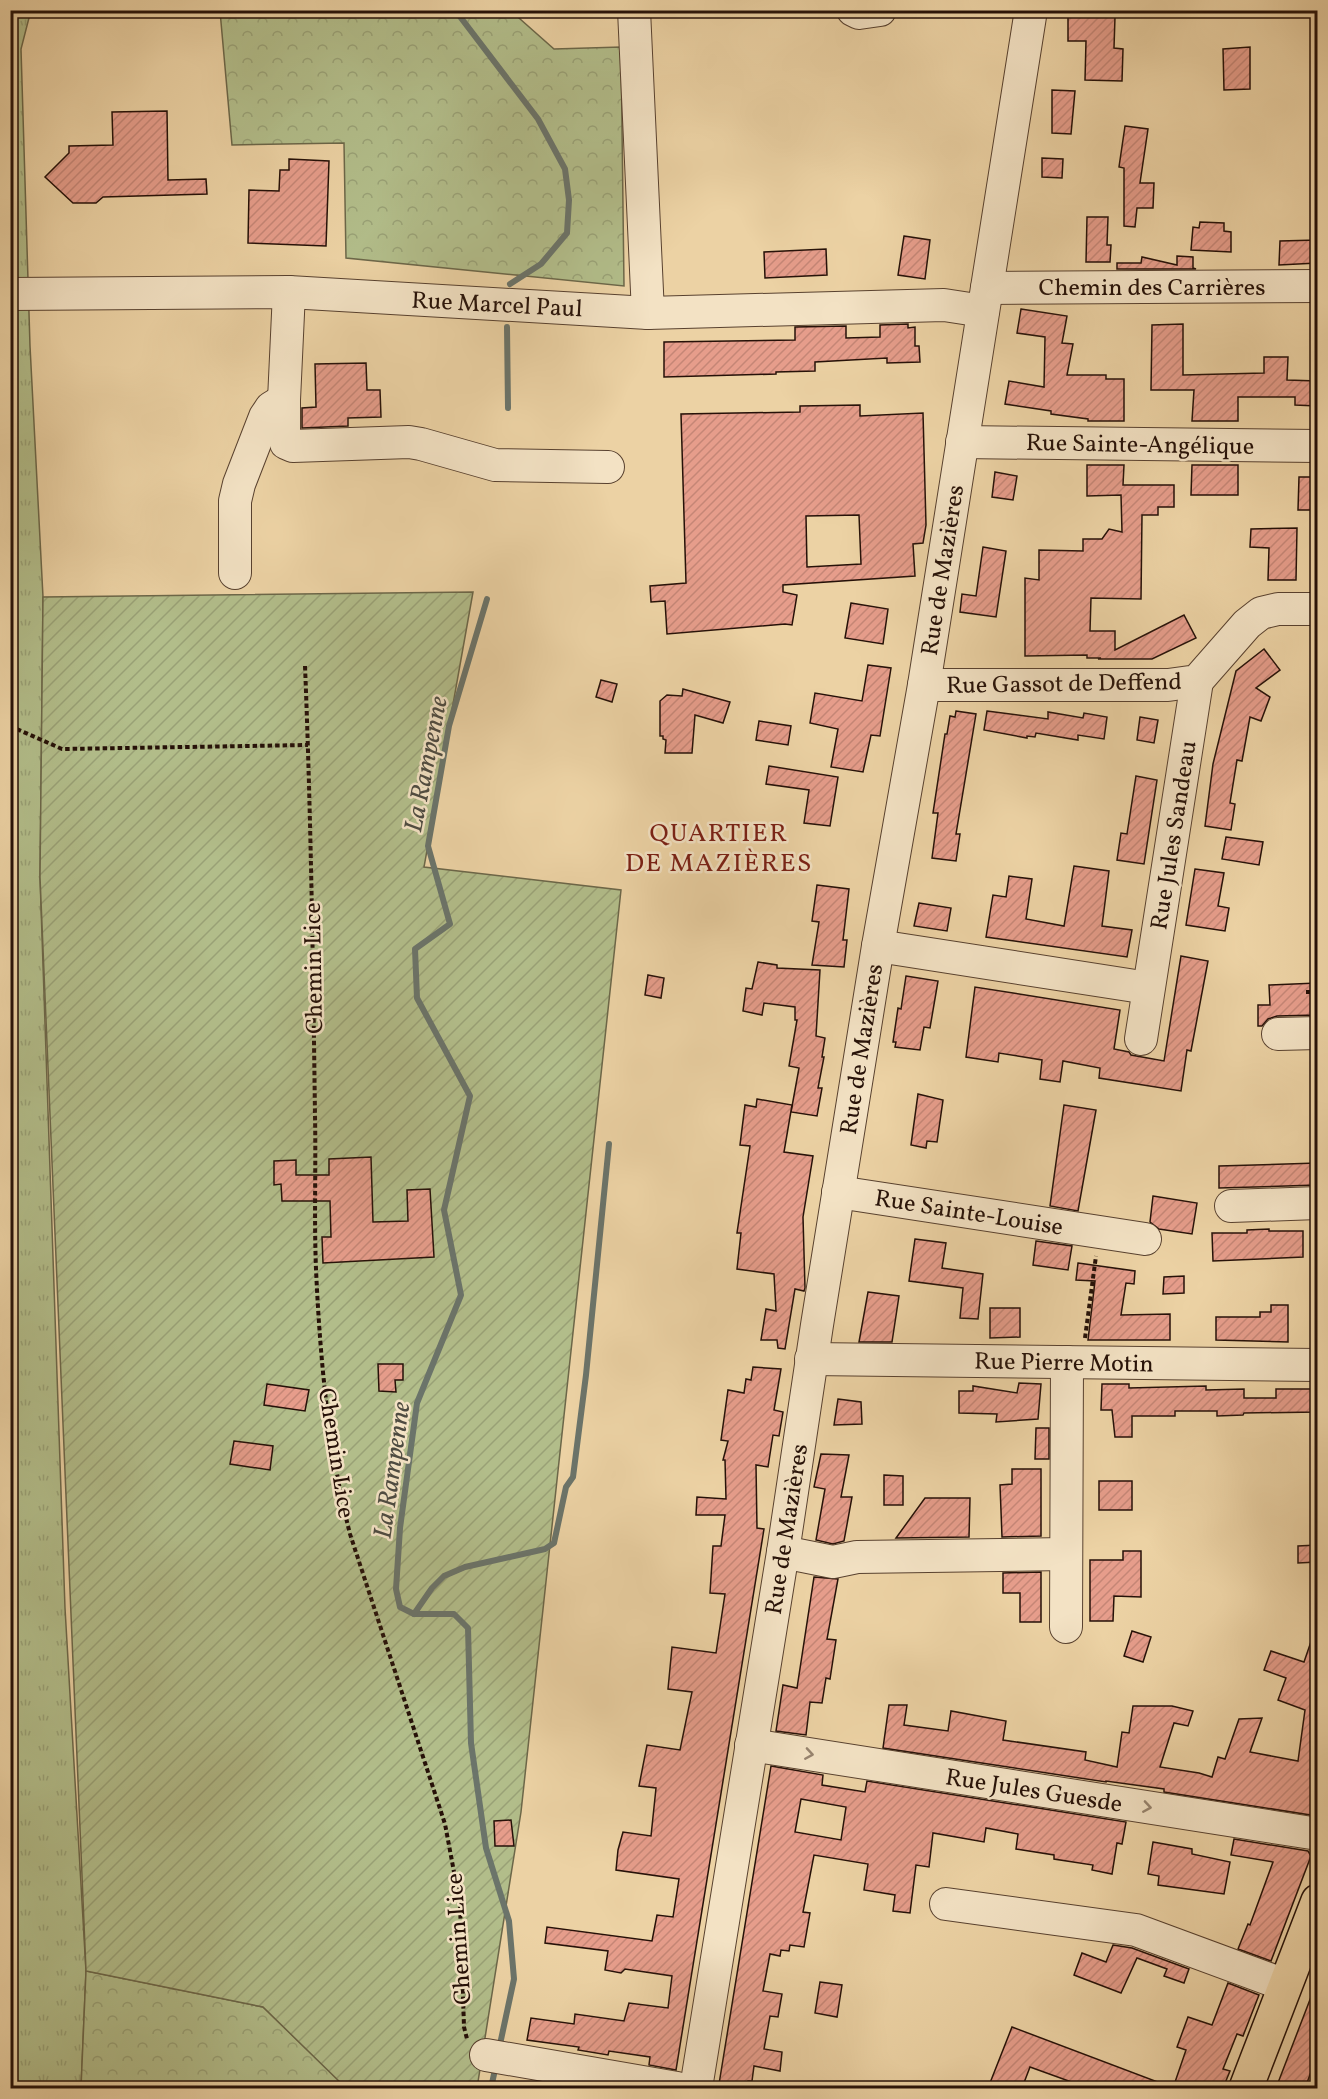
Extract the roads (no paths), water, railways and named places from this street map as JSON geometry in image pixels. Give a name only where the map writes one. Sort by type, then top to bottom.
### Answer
[{"type":"main road","points":[[1246,2088],[1317,1901]]},
{"type":"street","points":[[634,10],[648,313]]},
{"type":"street","points":[[853,10],[860,13],[880,10]]},
{"type":"street","name":"Rue de Mazières","points":[[696,2088],[783,1552],[811,1359],[878,946],[924,685],[1031,10]]},
{"type":"street","name":"Chemin des Carrières","points":[[985,300],[1317,286]]},
{"type":"street","points":[[290,292],[284,400],[286,443],[293,446],[409,442],[495,465],[608,467]]},
{"type":"street","name":"Rue Marcel Paul","points":[[10,294],[290,292],[648,313],[944,305],[985,300]]},
{"type":"street","points":[[236,573],[236,501],[239,484],[265,417],[271,408],[284,400]]},
{"type":"street","name":"Rue Sainte-Angélique","points":[[962,442],[1317,446]]},
{"type":"street","name":"Rue Gassot de Deffend","points":[[924,685],[1168,685],[1197,681],[1247,624],[1261,613],[1278,609],[1317,609]]},
{"type":"street","name":"Rue Jules Sandeau","points":[[1141,1039],[1197,681]]},
{"type":"street","points":[[878,946],[1148,988]]},
{"type":"street","points":[[1278,1034],[1317,1033]]},
{"type":"street","name":"Rue Sainte-Louise","points":[[838,1192],[1145,1239]]},
{"type":"street","points":[[1231,1206],[1317,1203]]},
{"type":"street","name":"Rue Pierre Motin","points":[[811,1359],[1317,1365]]},
{"type":"street","points":[[1066,1627],[1066,1554],[1075,1362]]},
{"type":"street","points":[[783,1552],[833,1562],[856,1557],[1066,1554]]},
{"type":"street","name":"Rue Jules Guesde","points":[[751,1745],[1317,1834]]},
{"type":"street","points":[[946,1904],[1136,1930],[1285,1985]]},
{"type":"street","points":[[498,2057],[677,2088]]},
{"type":"waterway","name":"La Rampenne","points":[[455,10],[538,119],[565,169],[569,200],[567,233],[541,264],[510,284]]},
{"type":"waterway","name":"La Rampenne","points":[[507,327],[508,408]]},
{"type":"waterway","name":"La Rampenne","points":[[487,599],[449,726],[428,846],[450,924],[415,949],[417,998],[470,1096],[444,1210],[461,1295],[417,1403],[400,1528],[396,1589],[400,1607],[414,1614],[454,1614],[468,1628],[471,1743],[486,1848],[509,1921],[514,1979],[499,2049]]},
{"type":"waterway","points":[[414,1614],[432,1588],[444,1576],[465,1567],[545,1549],[554,1543],[566,1487],[573,1477],[586,1375],[609,1144]]},
{"type":"waterway","name":"La Rampenne","points":[[491,2088],[496,2065]]},
{"type":"district","name":"QUARTIER DE MAZIÈRES","points":[[719,847]]}]
